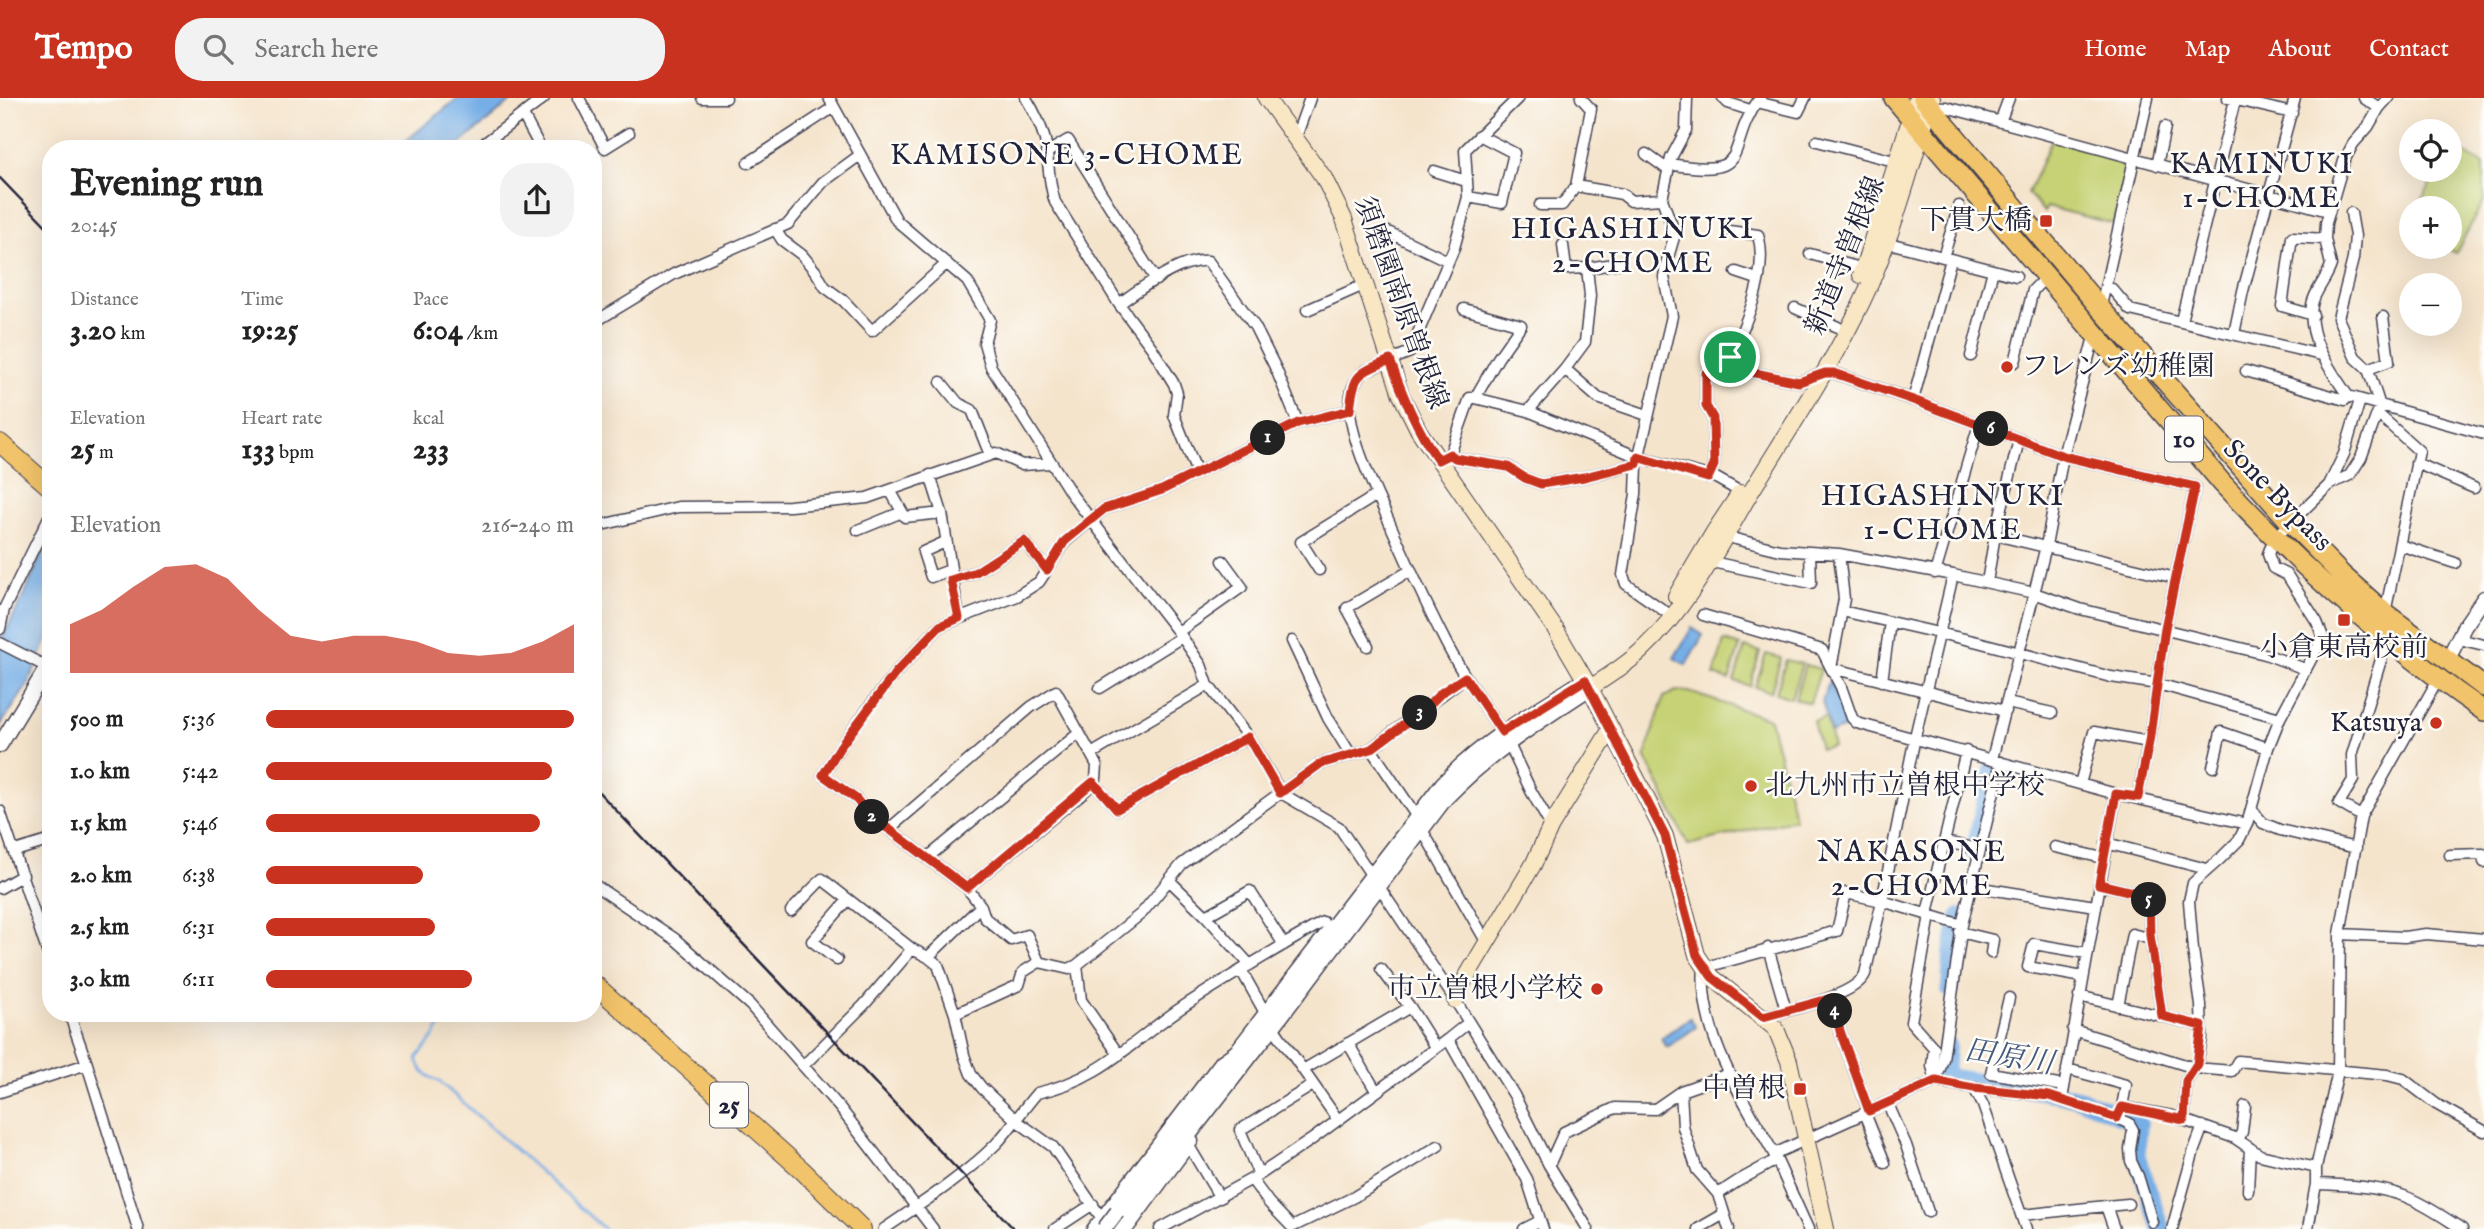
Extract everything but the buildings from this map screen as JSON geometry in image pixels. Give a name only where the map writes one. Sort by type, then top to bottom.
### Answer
[{"type":"highway","name":"Sone Bypass","points":[[1894,98],[2223,484],[2274,539],[2387,640],[2438,680],[2484,711]]},
{"type":"highway","name":"Sone Bypass","points":[[1925,100],[2101,309],[2290,522],[2341,574],[2385,613],[2484,687]]},
{"type":"main road","name":"須磨園南原曽根線","points":[[1266,98],[1324,178],[1344,219],[1401,395],[1413,419],[1444,457],[1556,630],[1611,729],[1665,836],[1697,955],[1712,977],[1776,1029],[1789,1061],[1826,1229]]},
{"type":"main road","name":"新道寺曽根線","points":[[1817,375],[1864,269],[1898,162],[1925,100]]},
{"type":"main road","name":"新道寺曽根線","points":[[1587,684],[1633,646],[1666,612],[1719,535],[1856,316],[1885,242],[1916,123]]},
{"type":"main road","points":[[0,443],[42,480]]},
{"type":"main road","name":"新道寺曽根線","points":[[1587,684],[1640,653],[1673,619],[1712,562],[1719,535]]},
{"type":"main road","points":[[1455,1000],[1533,865],[1551,825],[1611,729]]},
{"type":"main road","name":"25","points":[[602,991],[802,1170],[862,1229]]},
{"type":"street","points":[[489,140],[544,98]]},
{"type":"street","points":[[579,98],[601,140]]},
{"type":"street","points":[[702,98],[726,98]]},
{"type":"street","points":[[1026,98],[1036,115],[1044,139],[1050,186],[1055,202],[1119,304],[1152,348],[1174,384],[1177,393],[1174,415],[1197,472]]},
{"type":"street","points":[[1296,137],[1310,98]]},
{"type":"street","points":[[1518,98],[1465,150],[1468,197],[1454,248],[1410,352],[1365,370],[1356,379],[1351,390],[1350,410],[1353,427],[1377,495],[1445,642],[1505,737],[1551,825]]},
{"type":"street","points":[[1540,205],[1562,205],[1576,186],[1591,109],[1581,98]]},
{"type":"street","points":[[1666,612],[1626,584],[1623,575],[1636,494],[1637,460],[1672,316],[1664,277],[1675,234],[1662,199],[1668,167],[1686,130],[1687,98]]},
{"type":"street","points":[[1723,98],[1728,103],[1756,104],[1798,112],[1805,98]]},
{"type":"street","points":[[2000,122],[2009,98]]},
{"type":"street","points":[[2234,334],[2295,98]]},
{"type":"street","points":[[2364,98],[2379,107]]},
{"type":"street","points":[[2388,98],[2353,144],[2344,161],[2329,211],[2325,239],[2331,265],[2312,304],[2314,335],[2321,355],[2348,396],[2379,410],[2484,434]]},
{"type":"street","points":[[1936,1081],[1943,1059],[1961,929],[2006,707],[2046,546],[2063,456],[2106,288],[2106,276],[2145,99]]},
{"type":"street","points":[[2181,321],[2216,181],[2232,99],[2292,113]]},
{"type":"street","points":[[1925,100],[2329,211]]},
{"type":"street","points":[[748,163],[832,103],[897,222],[967,281],[990,320],[984,343],[991,367],[1072,495],[1201,665],[1208,685],[1248,737],[1280,793],[1339,827],[1455,1000],[1514,1095],[1549,1165],[1588,1229]]},
{"type":"street","points":[[1646,154],[1668,167],[1715,169],[1726,165],[1734,158],[1740,146],[1756,104]]},
{"type":"street","points":[[523,115],[536,140]]},
{"type":"street","points":[[2157,165],[2165,127]]},
{"type":"street","points":[[602,142],[605,148],[629,133]]},
{"type":"street","points":[[1468,197],[1502,203],[1514,153],[1479,135]]},
{"type":"street","points":[[1046,153],[1068,140],[1156,280]]},
{"type":"street","points":[[1818,141],[1898,162]]},
{"type":"street","points":[[602,318],[674,274],[788,224],[823,182],[860,155]]},
{"type":"street","points":[[1434,171],[1466,181]]},
{"type":"street","points":[[1576,186],[1615,192],[1631,201],[1662,199]]},
{"type":"street","points":[[1913,400],[1959,206]]},
{"type":"street","points":[[2351,213],[2355,236],[2353,259],[2338,318],[2355,356],[2368,369],[2379,410],[2419,451],[2385,613]]},
{"type":"street","points":[[775,229],[782,240],[802,255],[825,287],[844,301],[872,331],[947,264]]},
{"type":"street","points":[[1386,231],[1448,261]]},
{"type":"street","points":[[1708,478],[1714,465],[1713,418],[1706,406],[1706,373],[1730,357],[1748,320],[1762,248],[1758,235],[1729,231]]},
{"type":"street","points":[[2313,315],[2282,306],[2292,237],[2325,239]]},
{"type":"street","points":[[1885,242],[2016,276]]},
{"type":"street","points":[[1563,245],[1566,270],[1620,263]]},
{"type":"street","points":[[1810,254],[1864,269]]},
{"type":"street","points":[[1119,304],[1156,280],[1198,260],[1208,261],[1255,327],[1298,423]]},
{"type":"street","points":[[1528,411],[1585,342],[1591,296],[1587,268]]},
{"type":"street","points":[[1971,356],[1993,270]]},
{"type":"street","points":[[1735,272],[1757,279]]},
{"type":"street","points":[[2015,362],[2033,290],[2046,277]]},
{"type":"street","points":[[1307,310],[1366,284]]},
{"type":"street","points":[[2106,288],[2112,289],[2130,310],[2321,355]]},
{"type":"street","points":[[1795,307],[1838,327]]},
{"type":"street","points":[[1464,309],[1521,325],[1475,398]]},
{"type":"street","points":[[2368,369],[2389,361],[2383,317]]},
{"type":"street","points":[[1730,357],[1755,373],[1799,382],[1817,375],[1834,373],[2063,456],[2195,487],[2165,628],[2149,742],[2138,797]]},
{"type":"street","points":[[1565,369],[1598,398],[1647,415]]},
{"type":"street","points":[[2246,371],[2345,400],[2348,396]]},
{"type":"street","points":[[941,382],[958,403],[972,410],[990,455]]},
{"type":"street","points":[[1637,460],[1584,477],[1541,484],[1508,467],[1444,457],[1470,398],[1475,398],[1528,411],[1637,460],[1716,478],[1745,494]]},
{"type":"street","points":[[2329,485],[2344,454],[2360,400]]},
{"type":"street","points":[[1039,962],[1027,935],[1011,940],[985,918],[981,906],[967,888],[876,822],[856,799],[823,775],[840,747],[897,671],[940,626],[1017,596],[1040,582],[1065,541],[1104,509],[1162,490],[1298,423],[1350,410]]},
{"type":"street","points":[[2184,1120],[2186,1081],[2195,1068],[2202,1038],[2189,901],[2193,883],[2238,839],[2246,824],[2280,718],[2322,637],[2287,575],[2273,568],[2268,554],[2274,539],[2290,522],[2329,485],[2350,475],[2361,458],[2379,410]]},
{"type":"street","points":[[1934,572],[1979,424]]},
{"type":"street","points":[[1987,582],[1995,535],[2019,440]]},
{"type":"street","points":[[602,524],[678,507],[790,506],[867,498],[996,453],[1022,465],[1051,463]]},
{"type":"street","points":[[2416,463],[2474,488]]},
{"type":"street","points":[[930,475],[942,513],[959,618]]},
{"type":"street","points":[[890,490],[905,517],[942,513]]},
{"type":"street","points":[[1319,570],[1301,542],[1377,495]]},
{"type":"street","points":[[858,530],[902,512]]},
{"type":"street","points":[[0,629],[4,609],[42,531]]},
{"type":"street","points":[[1719,535],[1780,550],[1839,554],[1987,582],[2080,608],[2265,653],[2305,668]]},
{"type":"street","points":[[1995,535],[2176,578]]},
{"type":"street","points":[[945,542],[923,552],[931,577],[976,572],[1024,541],[1047,570]]},
{"type":"street","points":[[2400,545],[2455,563]]},
{"type":"street","points":[[1712,562],[1811,583],[1810,552]]},
{"type":"street","points":[[1830,668],[1844,599],[1839,554]]},
{"type":"street","points":[[1100,688],[1180,635],[1242,587],[1223,561]]},
{"type":"street","points":[[1368,646],[1347,608],[1411,570]]},
{"type":"street","points":[[1763,1017],[1832,998],[1862,981],[1953,575]]},
{"type":"street","points":[[2308,1229],[2316,1168],[2338,1071],[2340,934],[2361,816],[2438,680],[2459,635],[2484,598]]},
{"type":"street","points":[[1842,611],[2111,677],[2158,684],[2280,718]]},
{"type":"street","points":[[1703,615],[1822,650],[1841,687],[1852,718],[1857,723],[2116,794],[2246,824]]},
{"type":"street","points":[[1882,681],[1890,622]]},
{"type":"street","points":[[2459,635],[2467,641],[2484,645]]},
{"type":"street","points":[[2361,816],[2339,803],[2353,780],[2352,755],[2387,640]]},
{"type":"street","points":[[1292,641],[1328,718],[1351,755]]},
{"type":"street","points":[[0,643],[42,662]]},
{"type":"street","points":[[1830,668],[1926,691],[2052,713]]},
{"type":"street","points":[[0,745],[42,675]]},
{"type":"street","points":[[955,1014],[1019,985],[1023,972],[1039,962],[1069,970],[1077,965],[1142,913],[1182,864],[1320,764],[1371,749],[1465,677]]},
{"type":"street","points":[[1110,1229],[1243,1054],[1273,1027],[1419,823],[1505,737],[1587,684]]},
{"type":"street","points":[[1091,754],[1208,685]]},
{"type":"street","points":[[889,829],[1031,707],[1056,691],[1097,765],[1096,779],[967,888]]},
{"type":"street","points":[[2080,784],[2094,732],[2149,742]]},
{"type":"street","points":[[2213,767],[2221,732],[2269,748]]},
{"type":"street","points":[[927,858],[1079,733]]},
{"type":"street","points":[[1093,782],[1117,809],[1248,737]]},
{"type":"street","points":[[1371,749],[1419,823],[1487,943]]},
{"type":"street","points":[[1936,1081],[1934,1048],[1911,1021],[1928,914],[1966,751]]},
{"type":"street","points":[[2062,1099],[2116,794]]},
{"type":"street","points":[[2251,809],[2263,823],[2280,830],[2356,848]]},
{"type":"street","points":[[0,811],[42,935]]},
{"type":"street","points":[[1945,842],[1979,849]]},
{"type":"street","points":[[15,851],[42,843]]},
{"type":"street","points":[[2106,843],[2207,869]]},
{"type":"street","points":[[2055,847],[2104,858]]},
{"type":"street","points":[[2450,855],[2483,856]]},
{"type":"street","points":[[0,888],[23,875]]},
{"type":"street","points":[[790,911],[822,879],[912,949],[939,965],[971,1074],[991,1099],[1053,1147],[1093,1204],[1115,1222]]},
{"type":"street","points":[[1169,880],[1206,916],[1245,967],[1273,1027],[1338,1120]]},
{"type":"street","points":[[1092,1229],[1115,1222],[1189,1146],[1220,1106],[1243,1054],[1266,1013],[1376,882]]},
{"type":"street","points":[[2099,884],[2149,896],[2151,939],[2162,1016]]},
{"type":"street","points":[[1970,886],[2095,906]]},
{"type":"street","points":[[602,890],[675,939],[750,1006],[840,1108],[933,1229]]},
{"type":"street","points":[[1206,916],[1250,891],[1283,945]]},
{"type":"street","points":[[1808,1229],[1775,1157],[1725,1066],[1702,984],[1704,965],[1710,966],[1837,930],[1846,894],[1928,914],[1993,940],[1991,953]]},
{"type":"street","points":[[837,960],[812,941],[848,900]]},
{"type":"street","points":[[928,957],[981,906]]},
{"type":"street","points":[[884,1229],[917,1207],[993,1147],[1017,1121],[1037,1093],[1069,1085],[1102,1068],[1183,1007],[1323,922]]},
{"type":"street","points":[[2118,1006],[2132,934],[2151,939]]},
{"type":"street","points":[[2340,934],[2404,937],[2426,934],[2484,939]]},
{"type":"street","points":[[2083,977],[2028,967],[2034,944],[2087,953]]},
{"type":"street","points":[[1768,948],[1786,1010]]},
{"type":"street","points":[[803,1066],[864,1005],[912,949]]},
{"type":"street","points":[[1077,965],[1082,1000],[1119,1055]]},
{"type":"street","points":[[1381,970],[1410,1007],[1435,1047]]},
{"type":"street","points":[[2079,996],[2202,1026]]},
{"type":"street","points":[[1832,998],[1840,1031],[1885,1163]]},
{"type":"street","points":[[1990,1090],[1991,1073],[2009,998]]},
{"type":"street","points":[[1303,1070],[1410,1007]]},
{"type":"street","points":[[72,1022],[138,1229]]},
{"type":"street","points":[[1160,1229],[1178,1225],[1255,1177],[1338,1120],[1468,1023]]},
{"type":"street","points":[[2073,1030],[2195,1068],[2232,1071],[2238,1060],[2387,1074],[2403,1079],[2436,1104],[2484,1131]]},
{"type":"street","points":[[1448,1038],[1522,1169],[1542,1225],[1524,1229]]},
{"type":"street","points":[[1348,1043],[1376,1091]]},
{"type":"street","points":[[0,1092],[87,1064]]},
{"type":"street","points":[[2067,1069],[2126,1085],[2119,1112]]},
{"type":"street","points":[[1991,1073],[2064,1086]]},
{"type":"street","points":[[1549,1165],[1564,1132],[1615,1108],[1655,1109],[1681,1091],[1729,1074]]},
{"type":"street","points":[[1718,1194],[1805,1139],[1936,1081],[2062,1099],[2119,1112],[2184,1120],[2238,1140],[2260,1155],[2316,1168]]},
{"type":"street","points":[[1312,1085],[1240,1130],[1255,1177],[1269,1203],[1292,1227],[1354,1197],[1438,1146]]},
{"type":"street","points":[[1974,1088],[1983,1105],[2026,1229]]},
{"type":"street","points":[[1681,1091],[1683,1127],[1697,1170],[1718,1194],[1729,1229]]},
{"type":"street","points":[[1888,1104],[1906,1145],[1928,1212]]},
{"type":"street","points":[[2238,1140],[2242,1132],[2245,1105]]},
{"type":"street","points":[[2119,1112],[2133,1130],[2131,1161],[2152,1222]]},
{"type":"street","points":[[2172,1229],[2203,1126]]},
{"type":"street","points":[[1189,1146],[1220,1198]]},
{"type":"street","points":[[2248,1191],[2250,1148]]},
{"type":"street","points":[[2316,1184],[2351,1186],[2402,1195],[2462,1229]]},
{"type":"street","points":[[1055,1229],[1093,1204]]},
{"type":"street","points":[[2022,1215],[2128,1204]]},
{"type":"street","points":[[2106,1206],[2114,1229]]},
{"type":"street","points":[[1698,1229],[1724,1214]]},
{"type":"street","points":[[1277,1229],[1288,1223]]},
{"type":"green space","points":[[2052,139],[2129,160],[2114,224],[2047,207],[2044,212],[2028,193]]},
{"type":"green space","points":[[2462,152],[2484,164],[2484,200],[2462,242],[2462,196],[2424,196],[2432,182],[2462,182]]},
{"type":"green space","points":[[1724,641],[1740,646],[1729,680],[1714,675]]},
{"type":"green space","points":[[1745,647],[1760,652],[1750,686],[1734,681]]},
{"type":"green space","points":[[1766,654],[1781,658],[1771,692],[1755,687]]},
{"type":"green space","points":[[1786,660],[1802,664],[1791,698],[1776,693]]},
{"type":"green space","points":[[1805,665],[1821,669],[1810,703],[1795,699]]},
{"type":"green space","points":[[1676,691],[1689,692],[1770,719],[1795,819],[1688,845],[1645,756],[1664,697]]},
{"type":"green space","points":[[1826,717],[1833,746],[1820,749],[1813,721]]},
{"type":"water","points":[[458,98],[515,98],[465,140],[407,140]]},
{"type":"water","points":[[42,553],[42,652],[27,686],[0,726],[0,643]]},
{"type":"water","points":[[1692,628],[1703,635],[1686,665],[1674,658]]},
{"type":"water","points":[[1830,680],[1849,727],[1831,733],[1822,701]]},
{"type":"water","points":[[1690,1018],[1696,1027],[1667,1047],[1661,1038]]},
{"type":"waterway","name":"田原川","points":[[1974,852],[1994,765]]},
{"type":"waterway","name":"田原川","points":[[1950,989],[1952,953],[1960,917]]},
{"type":"waterway","points":[[442,1022],[417,1058],[422,1071],[440,1082],[604,1229]]},
{"type":"waterway","name":"田原川","points":[[1947,1045],[1945,1077],[2055,1093],[2081,1099],[2121,1116],[2134,1118],[2139,1125],[2136,1154],[2161,1229]]},
{"type":"railway","points":[[0,178],[42,222]]},
{"type":"railway","points":[[602,795],[1014,1229]]},
{"type":"place","name":"下貫大橋","points":[[2046,221]]},
{"type":"place","name":"フレンズ幼稚園","points":[[2007,367]]},
{"type":"place","name":"小倉東高校前","points":[[2344,620]]},
{"type":"place","name":"Katsuya","points":[[2436,723]]},
{"type":"place","name":"北九州市立曽根中学校","points":[[1751,786]]},
{"type":"place","name":"市立曽根小学校","points":[[1597,989]]},
{"type":"place","name":"中曽根","points":[[1800,1089]]},
{"type":"district","name":"KAMISONE 3-CHOME","points":[[1067,156]]},
{"type":"district","name":"KAMINUKI 1-CHOME","points":[[2262,182]]},
{"type":"district","name":"HIGASHINUKI 2-CHOME","points":[[1633,247]]},
{"type":"district","name":"HIGASHINUKI 1-CHOME","points":[[1943,514]]},
{"type":"district","name":"NAKASONE 2-CHOME","points":[[1912,870]]},
{"type":"route","points":[[1730,357],[1755,373],[1799,382],[1825,373],[1834,373],[2063,456],[2195,487],[2165,628],[2149,742],[2138,797],[2116,794],[2099,884],[2149,896],[2150,935],[2162,1016],[2202,1026],[2197,1064],[2186,1081],[2184,1120],[2122,1107],[2117,1118],[2049,1096],[1936,1081],[1869,1111],[1840,1031],[1832,998],[1763,1017],[1712,977],[1697,955],[1665,836],[1585,680],[1502,732],[1465,677],[1371,749],[1320,764],[1280,793],[1248,737],[1117,809],[1093,782],[967,888],[876,822],[856,799],[823,775],[840,747],[897,671],[940,626],[959,618],[951,580],[976,572],[1024,541],[1047,570],[1065,541],[1104,509],[1162,490],[1298,423],[1350,410],[1353,384],[1365,370],[1390,360],[1401,395],[1419,431],[1438,460],[1450,454],[1455,458],[1508,467],[1541,484],[1637,464],[1638,457],[1708,478],[1714,465],[1713,418],[1706,406],[1706,373],[1730,357]]}]
